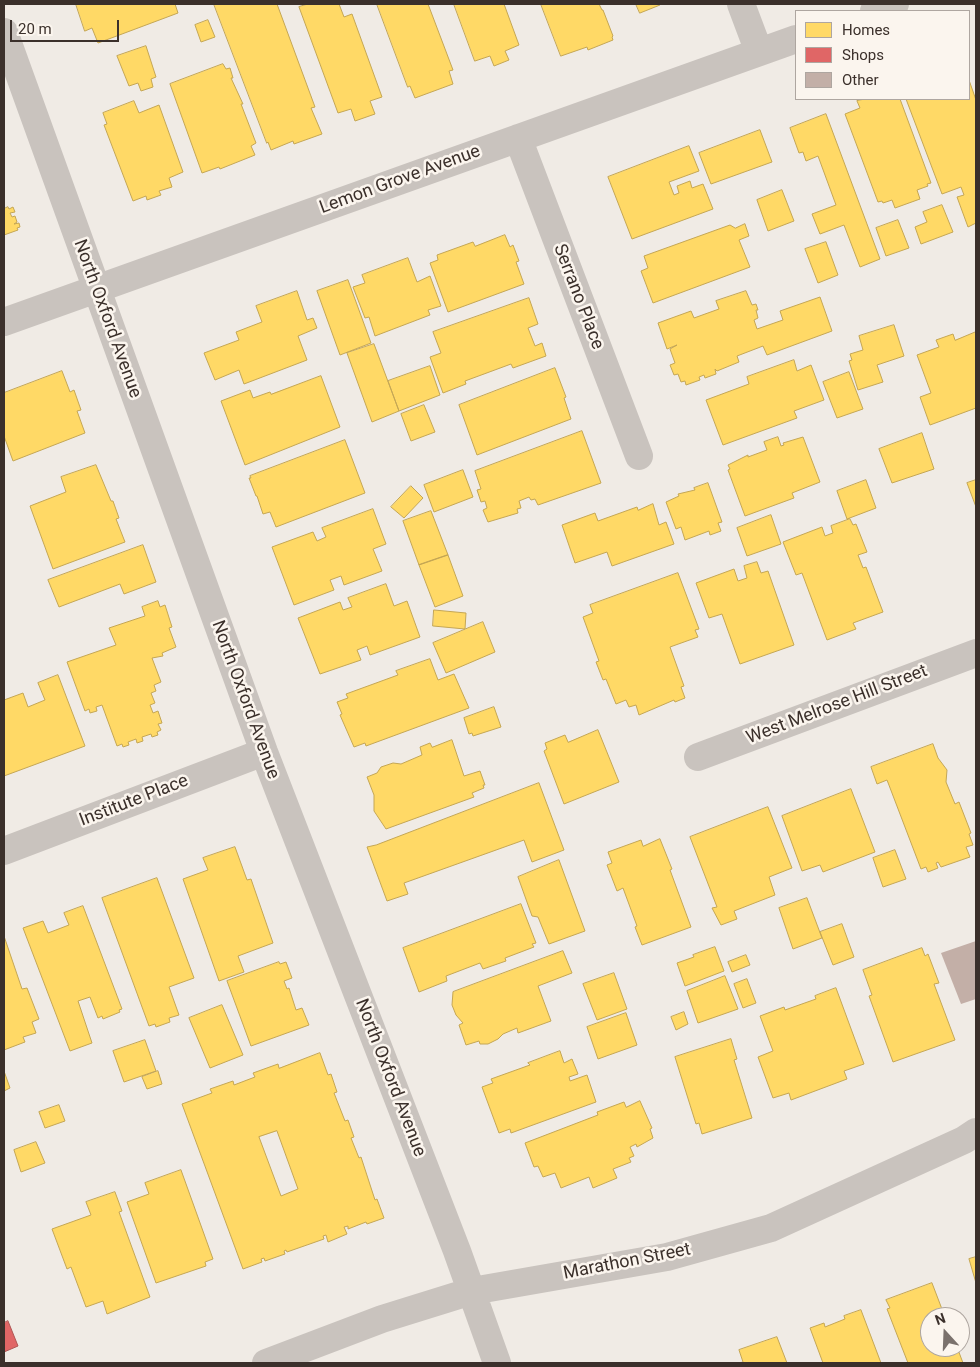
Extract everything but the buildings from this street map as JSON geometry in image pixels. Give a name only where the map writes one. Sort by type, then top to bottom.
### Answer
[{"type":"street","points":[[742,4],[759,52]]},
{"type":"street","points":[[877,10],[896,4]]},
{"type":"street","name":"North Oxford Avenue","points":[[4,32],[95,289],[264,752],[472,1291],[497,1363]]},
{"type":"street","name":"Lemon Grove Avenue","points":[[4,322],[795,39]]},
{"type":"street","name":"Serrano Place","points":[[518,138],[639,456]]},
{"type":"street","name":"West Melrose Hill Street","points":[[698,758],[976,653]]},
{"type":"street","name":"Institute Place","points":[[4,851],[264,752]]},
{"type":"street","name":"Marathon Street","points":[[266,1363],[382,1320],[472,1291],[667,1257],[771,1228],[964,1140],[976,1132]]}]
